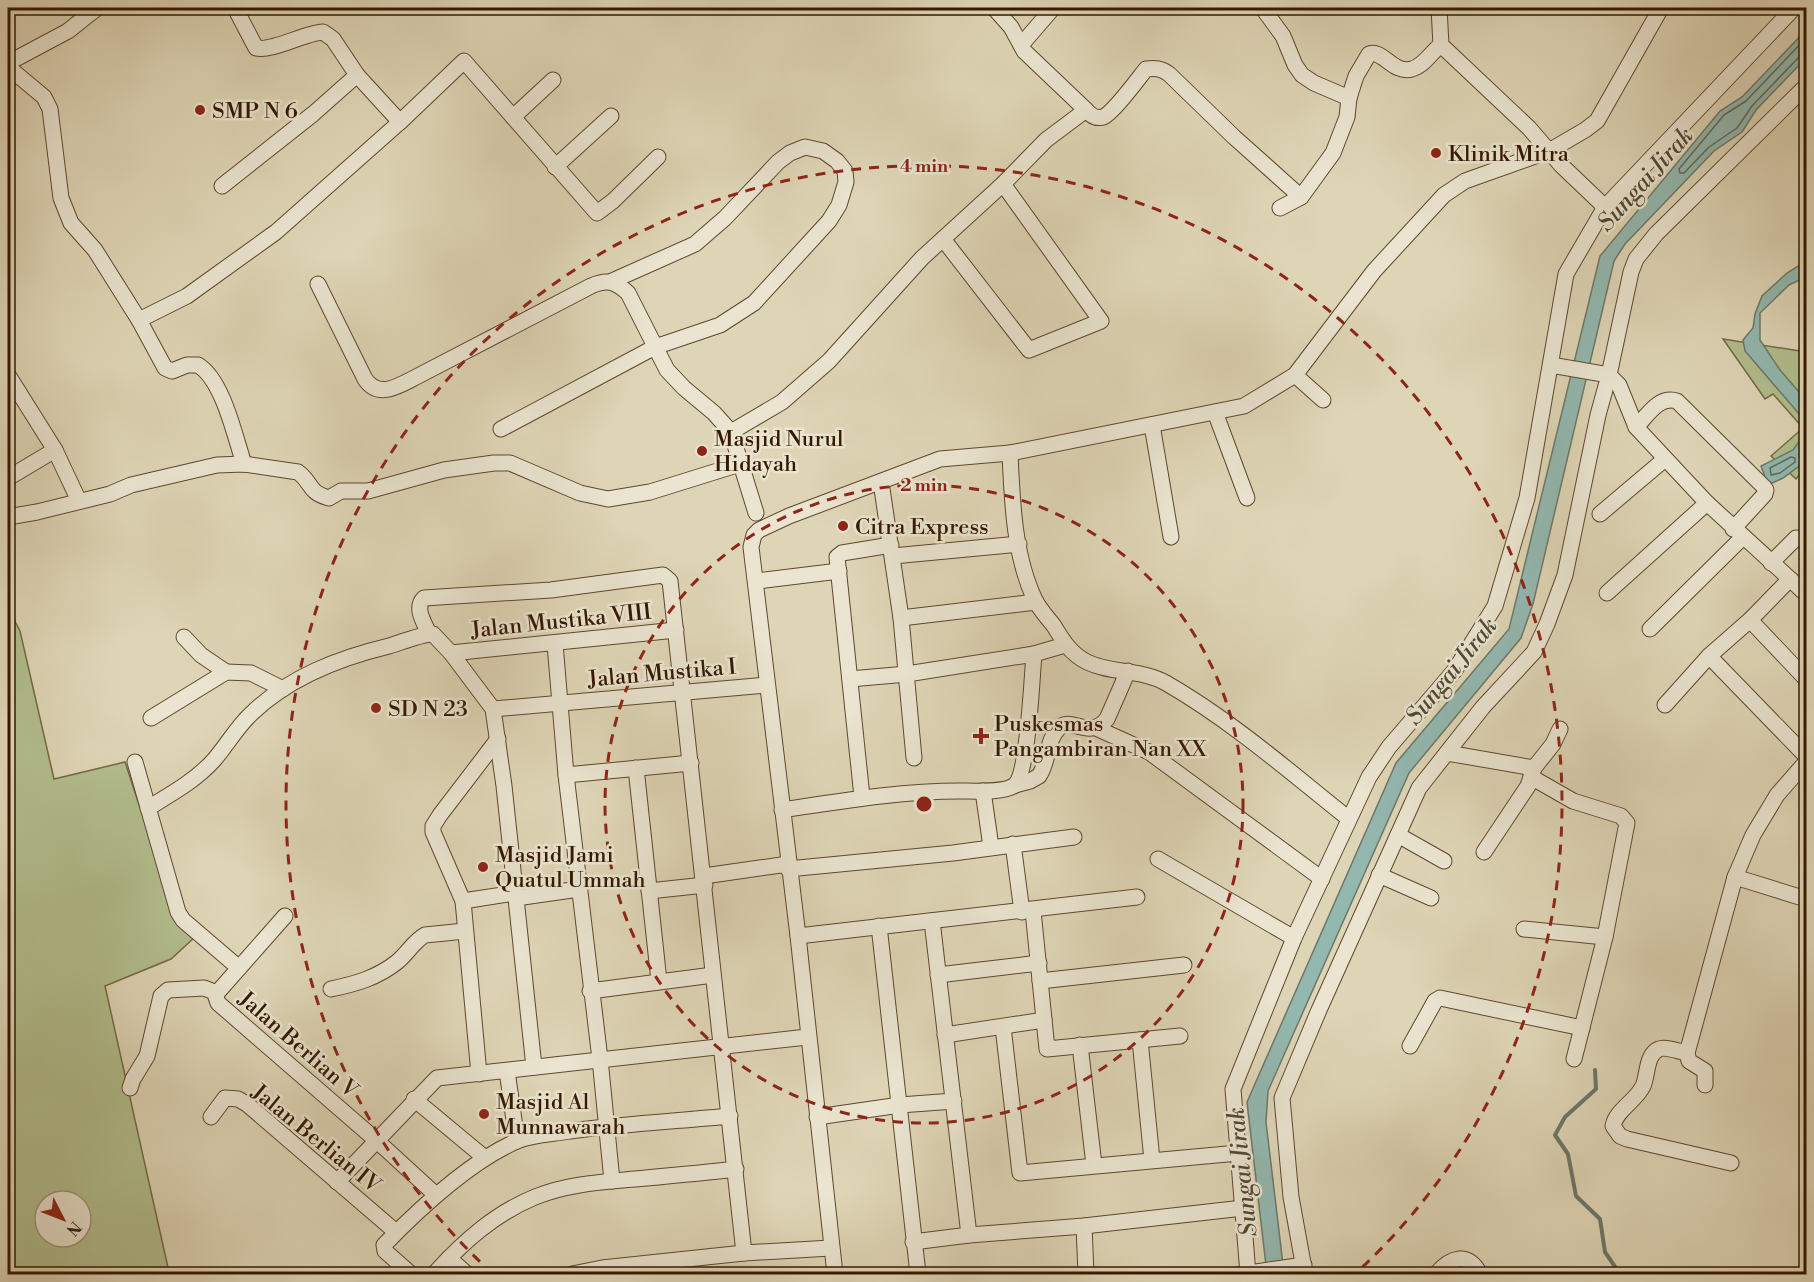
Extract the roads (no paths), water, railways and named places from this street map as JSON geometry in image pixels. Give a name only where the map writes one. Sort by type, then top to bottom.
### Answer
[{"type":"street","points":[[98,8],[69,31],[8,65],[45,97],[50,109],[61,198],[70,223],[95,250],[139,320],[165,368],[172,371],[187,365],[198,365],[211,377],[224,403],[244,464]]},
{"type":"street","points":[[235,8],[256,48],[266,48],[308,34],[323,32],[333,39],[357,75],[400,122]]},
{"type":"street","points":[[994,8],[1011,27],[1024,51],[1091,116],[1101,118],[1110,112],[1146,69],[1164,69],[1301,197]]},
{"type":"street","points":[[1022,44],[1053,8]]},
{"type":"street","points":[[1439,8],[1441,45],[1529,128],[1605,207]]},
{"type":"street","points":[[757,521],[789,516],[940,459],[1010,453],[1244,406],[1295,375],[1374,271],[1444,195],[1465,181],[1549,151],[1586,130],[1597,121],[1660,8]]},
{"type":"street","points":[[1251,1274],[1233,1089],[1294,938],[1370,777],[1389,747],[1455,670],[1495,606],[1527,498],[1556,365],[1566,274],[1605,207],[1794,8]]},
{"type":"street","points":[[1264,10],[1283,36],[1295,65],[1302,75],[1349,98]]},
{"type":"street","points":[[1280,208],[1301,197],[1333,153],[1347,117],[1349,98],[1356,76],[1370,52],[1379,54],[1397,68],[1405,70],[1413,69],[1427,60],[1441,45]]},
{"type":"street","points":[[139,320],[188,296],[276,232],[464,62],[597,213],[614,201],[658,157]]},
{"type":"street","points":[[222,186],[313,114],[357,75]]},
{"type":"street","points":[[513,117],[553,80]]},
{"type":"street","points":[[1242,1275],[1284,1268],[1305,1270],[1291,1197],[1282,1098],[1419,788],[1483,707],[1534,652],[1547,624],[1565,575],[1598,415],[1604,374],[1636,259],[1656,234],[1806,86]]},
{"type":"street","points":[[731,432],[782,402],[829,361],[922,258],[1003,184],[1046,140],[1086,110]]},
{"type":"street","points":[[555,166],[611,116]]},
{"type":"street","points":[[318,284],[369,385],[380,391],[393,388],[591,286],[603,281],[612,281],[695,244],[725,218],[778,162],[790,153],[806,147],[823,151],[837,161],[844,171],[846,182],[839,205],[829,221],[754,303],[720,325],[655,346],[501,429]]},
{"type":"street","points":[[943,239],[1029,350],[1101,321],[1003,184]]},
{"type":"street","points":[[612,281],[628,293],[667,370],[714,413],[731,432],[757,521],[751,547],[757,581],[767,685],[798,936],[807,1037],[835,1275]]},
{"type":"street","points":[[1556,365],[1604,374],[1619,385],[1636,427],[1707,503],[1806,594]]},
{"type":"street","points":[[8,375],[55,450],[79,501]]},
{"type":"street","points":[[1295,375],[1323,400]]},
{"type":"street","points":[[1636,427],[1662,400],[1677,401],[1766,490],[1738,533],[1650,629]]},
{"type":"street","points":[[1215,412],[1247,498]]},
{"type":"street","points":[[1152,425],[1171,537]]},
{"type":"street","points":[[8,477],[55,450]]},
{"type":"street","points":[[1010,453],[1019,544],[1024,570],[1036,602],[1070,651],[1099,667],[1128,670],[1165,682],[1221,719],[1349,819]]},
{"type":"street","points":[[1600,514],[1665,459]]},
{"type":"street","points":[[8,517],[110,494],[130,485],[217,465],[244,464],[298,472],[305,478],[310,489],[329,498],[341,491],[368,491],[444,470],[485,464],[510,464],[580,493],[608,499],[650,492],[740,464]]},
{"type":"street","points":[[881,482],[901,618],[914,758]]},
{"type":"street","points":[[1607,593],[1707,503]]},
{"type":"street","points":[[1771,563],[1796,538]]},
{"type":"street","points":[[862,798],[838,554],[1019,544]]},
{"type":"street","points":[[757,581],[839,571]]},
{"type":"street","points":[[429,634],[419,610],[420,602],[424,598],[551,590],[663,575],[668,578],[671,585],[744,1253]]},
{"type":"street","points":[[1665,705],[1709,656],[1750,620],[1790,579]]},
{"type":"street","points":[[901,618],[1036,602]]},
{"type":"street","points":[[1750,620],[1806,679]]},
{"type":"street","name":"Jalan Mustika VIII","points":[[451,653],[676,630]]},
{"type":"street","points":[[148,808],[191,781],[213,761],[250,715],[283,689],[316,669],[368,651],[429,634],[437,637],[493,709],[534,1067]]},
{"type":"street","points":[[184,637],[201,655],[226,672],[251,673],[283,689]]},
{"type":"street","points":[[555,644],[566,776],[590,991],[600,1059],[612,1181]]},
{"type":"street","points":[[850,680],[907,674],[1034,654],[1065,645]]},
{"type":"street","points":[[1015,784],[1021,773],[1024,758],[1034,654]]},
{"type":"street","points":[[1709,656],[1806,756]]},
{"type":"street","points":[[1096,728],[1107,719],[1128,670]]},
{"type":"street","points":[[151,718],[226,672]]},
{"type":"street","name":"Jalan Mustika I","points":[[493,709],[767,685]]},
{"type":"street","points":[[782,810],[919,791],[1003,789],[1030,781],[1039,776],[1053,734],[1060,726],[1068,724],[1096,728],[1129,741],[1156,757],[1322,879]]},
{"type":"street","points":[[1484,852],[1528,786],[1533,772],[1553,744],[1560,729]]},
{"type":"street","points":[[479,1074],[463,901],[433,832],[433,826],[498,739]]},
{"type":"street","points":[[1447,753],[1533,772],[1573,801],[1621,816],[1627,823],[1605,937],[1574,1059]]},
{"type":"street","points":[[135,762],[178,912],[183,920],[239,968]]},
{"type":"street","points":[[1705,1085],[1705,1071],[1689,1061],[1687,1053],[1735,877],[1753,835],[1777,795],[1806,762]]},
{"type":"street","points":[[566,776],[691,763]]},
{"type":"street","points":[[636,768],[659,981]]},
{"type":"street","points":[[983,791],[991,847]]},
{"type":"street","points":[[1398,835],[1444,861]]},
{"type":"street","points":[[649,891],[788,866],[953,853],[1074,837]]},
{"type":"street","points":[[1013,844],[1039,963],[1047,1049],[1180,1036]]},
{"type":"street","points":[[1158,859],[1294,938]]},
{"type":"street","points":[[1379,875],[1431,898]]},
{"type":"street","points":[[1735,877],[1806,899]]},
{"type":"street","points":[[463,901],[579,890]]},
{"type":"street","points":[[798,936],[1137,897]]},
{"type":"street","name":"Jalan Berlian V","points":[[285,916],[217,993],[218,1004],[376,1140],[435,1195]]},
{"type":"street","points":[[932,921],[969,1235]]},
{"type":"street","points":[[879,926],[918,1275]]},
{"type":"street","points":[[1524,929],[1605,937]]},
{"type":"street","points":[[331,989],[359,983],[377,975],[395,964],[419,938],[425,935],[465,931]]},
{"type":"street","points":[[938,975],[1039,963]]},
{"type":"street","points":[[1041,981],[1184,964]]},
{"type":"street","points":[[590,991],[713,975]]},
{"type":"street","points":[[130,1088],[147,1056],[161,996],[168,990],[204,988],[217,993]]},
{"type":"street","points":[[1410,1046],[1435,1001],[1440,998],[1582,1028]]},
{"type":"street","points":[[945,1035],[1044,1020]]},
{"type":"street","points":[[1003,1027],[1020,1173],[1238,1153]]},
{"type":"street","points":[[337,1182],[414,1099],[437,1078],[807,1037]]},
{"type":"street","points":[[1140,1040],[1152,1160]]},
{"type":"street","points":[[1080,1045],[1094,1166]]},
{"type":"street","points":[[1687,1053],[1663,1048],[1657,1050],[1649,1062],[1645,1083],[1638,1096],[1617,1117],[1613,1126],[1620,1136],[1627,1139],[1731,1163]]},
{"type":"street","points":[[507,1071],[517,1141]]},
{"type":"street","name":"Jalan Berlian IV","points":[[211,1117],[225,1098],[238,1099],[247,1104],[396,1232]]},
{"type":"street","points":[[414,1099],[485,1158]]},
{"type":"street","points":[[818,1117],[900,1105],[954,1101]]},
{"type":"street","points":[[411,1275],[384,1249],[384,1245],[435,1195],[485,1158],[517,1141],[534,1136],[607,1127],[730,1116]]},
{"type":"street","points":[[434,1275],[471,1236],[515,1206],[537,1196],[557,1190],[612,1181],[736,1169]]},
{"type":"street","points":[[914,1242],[1243,1208]]},
{"type":"street","points":[[1084,1226],[1086,1275]]},
{"type":"street","points":[[572,1275],[603,1268],[744,1253],[831,1248]]},
{"type":"street","points":[[449,1258],[467,1275]]},
{"type":"street","points":[[1436,1275],[1444,1265],[1452,1260],[1467,1260],[1473,1263],[1480,1275]]},
{"type":"water","points":[[1806,30],[1806,58],[1756,110],[1742,132],[1714,151],[1625,244],[1614,261],[1533,604],[1521,638],[1409,773],[1268,1091],[1266,1122],[1284,1273],[1267,1274],[1247,1102],[1396,763],[1509,629],[1600,256],[1720,111],[1742,97]]},
{"type":"water","points":[[1806,261],[1806,277],[1789,285],[1760,313],[1760,340],[1780,370],[1806,400],[1806,422],[1745,351],[1743,340],[1753,328],[1755,314],[1762,296],[1787,273]]},
{"type":"water","points":[[1806,432],[1806,461],[1783,478],[1768,485],[1761,466],[1793,450]]},
{"type":"waterway","points":[[1595,1070],[1596,1089],[1565,1117],[1555,1135],[1568,1154],[1576,1196],[1600,1219],[1605,1252],[1620,1274]]},
{"type":"place","name":"SMP N 6","points":[[200,110]]},
{"type":"place","name":"Klinik Mitra","points":[[1436,153]]},
{"type":"place","name":"Masjid Nurul Hidayah","points":[[702,451]]},
{"type":"place","name":"Citra Express","points":[[843,526]]},
{"type":"place","name":"SD N 23","points":[[376,708]]},
{"type":"place","name":"Puskesmas Pangambiran Nan XX","points":[[981,736]]},
{"type":"place","name":"Masjid Jami Quatul Ummah","points":[[483,867]]},
{"type":"place","name":"Masjid Al Munnawarah","points":[[484,1114]]},
{"type":"water label","name":"Sungai Jirak","points":[[1645,179]]},
{"type":"water label","name":"Sungai Jirak","points":[[1451,671]]},
{"type":"water label","name":"Sungai Jirak","points":[[1242,1172]]}]
